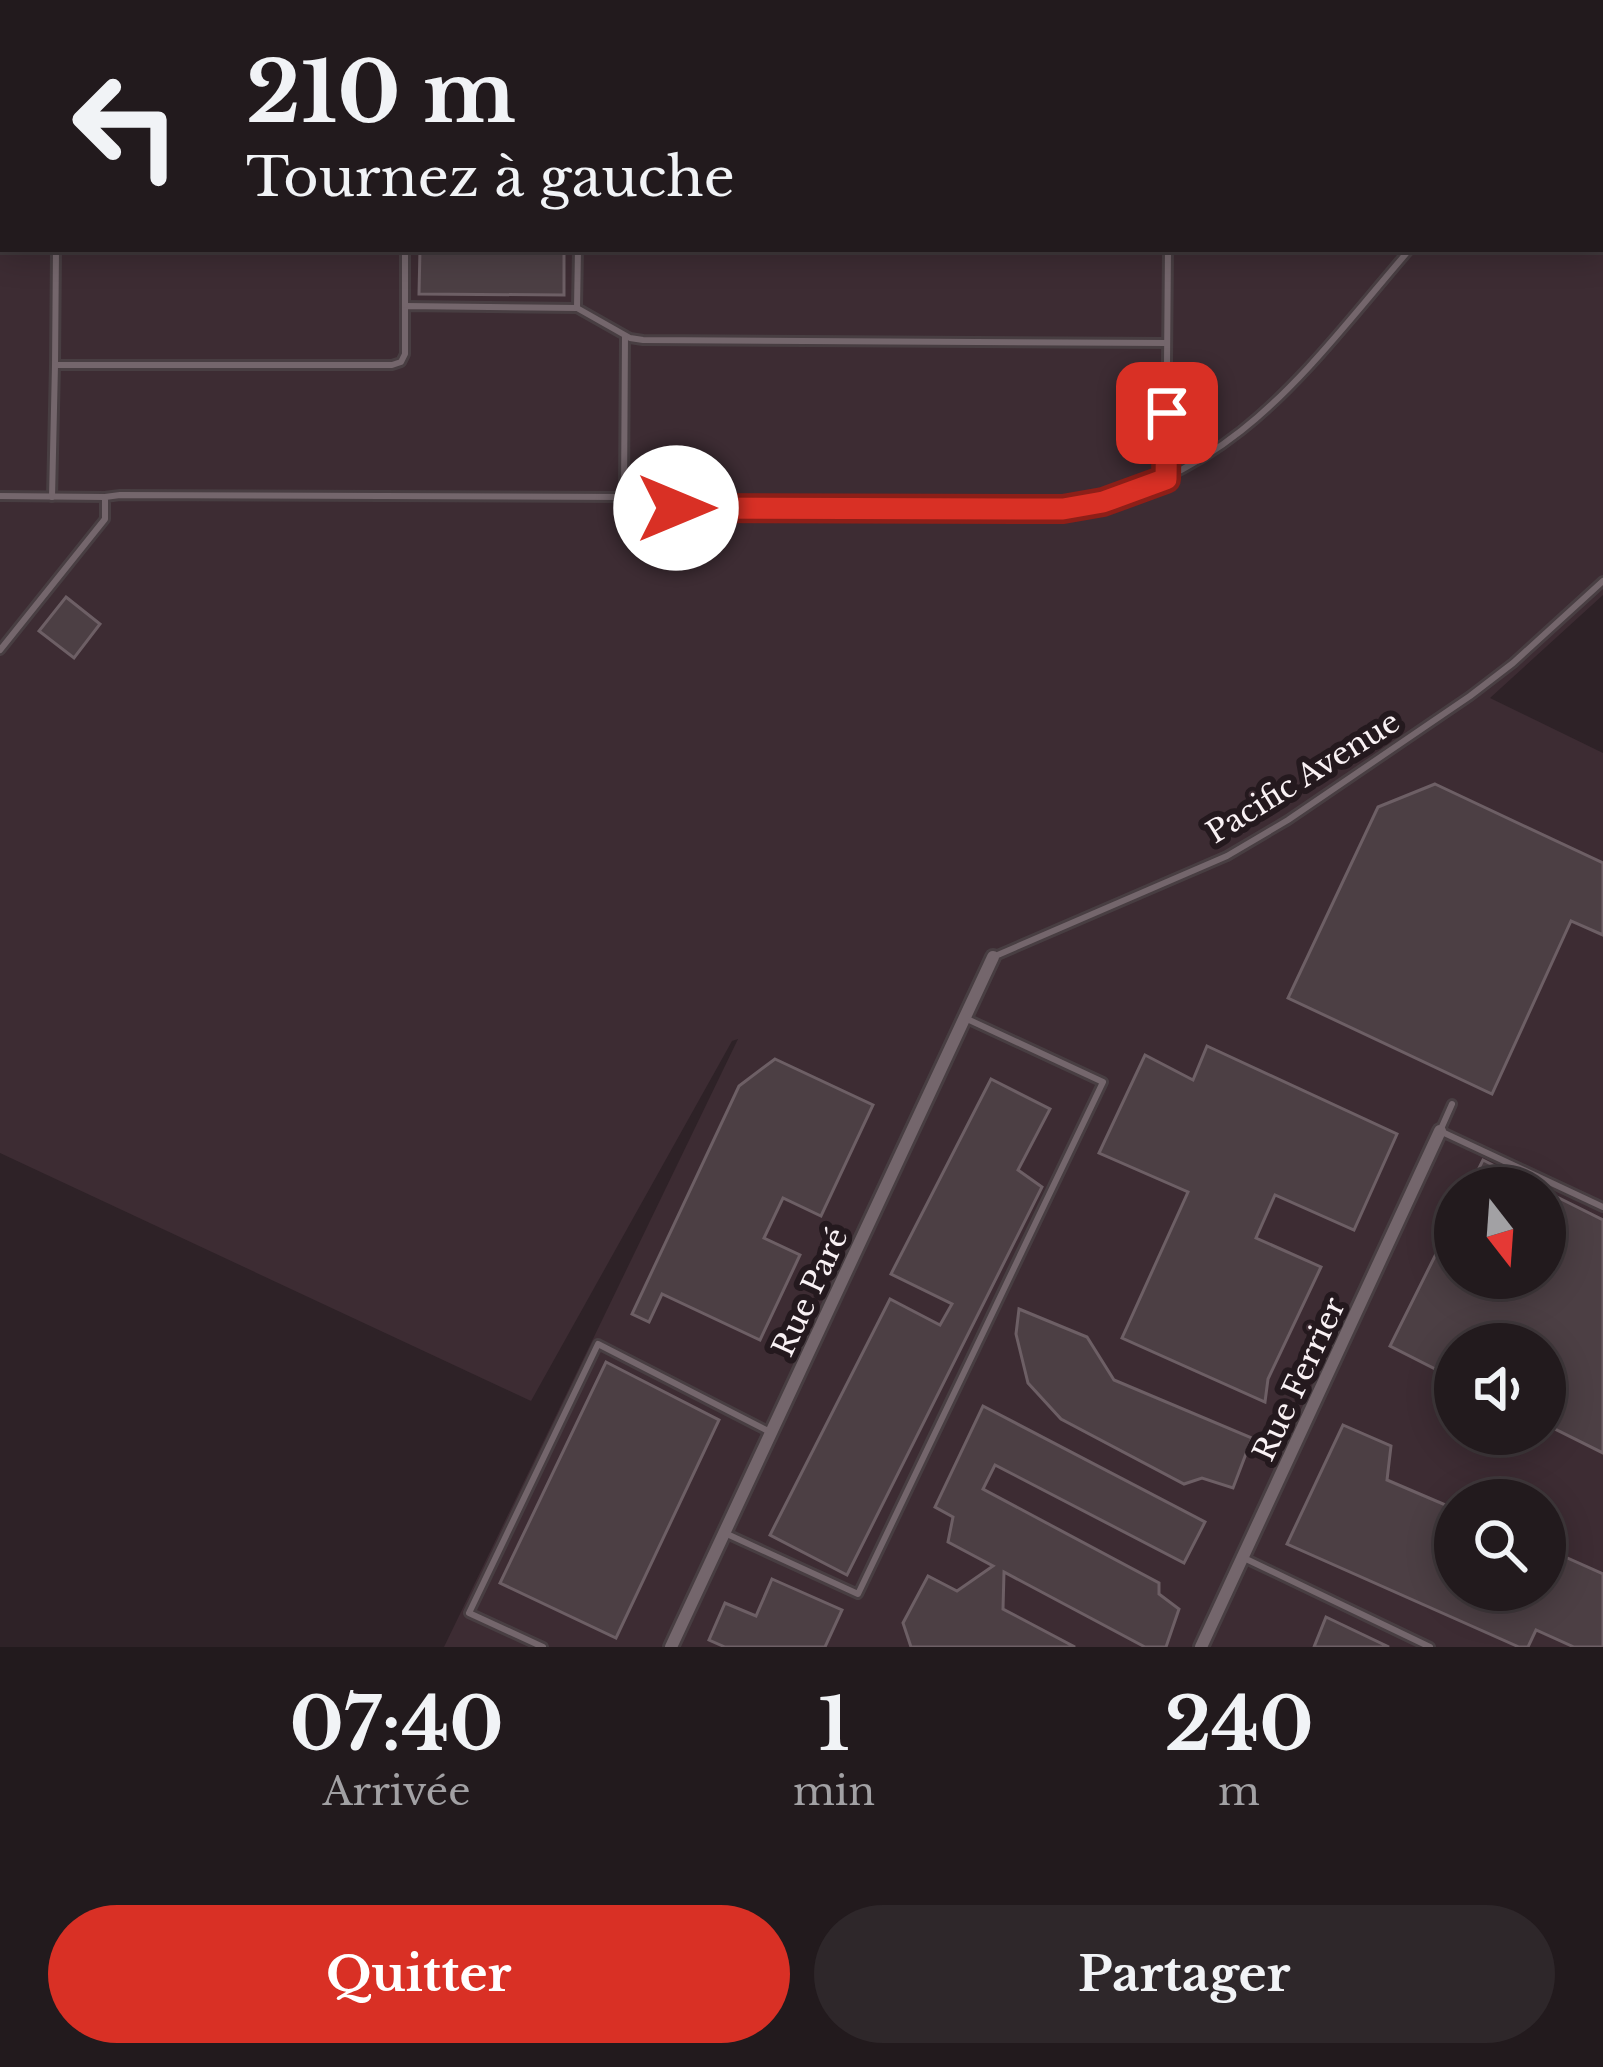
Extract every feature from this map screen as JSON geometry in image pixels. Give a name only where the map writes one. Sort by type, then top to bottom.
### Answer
[{"type":"street","name":"Rue Paré","points":[[671,1647],[993,957]]},
{"type":"street","name":"Rue Ferrier","points":[[1202,1647],[1440,1131]]},
{"type":"lane","points":[[52,496],[56,252]]},
{"type":"lane","points":[[55,365],[392,365],[405,354],[405,252]]},
{"type":"lane","points":[[577,308],[578,252]]},
{"type":"lane","points":[[1166,479],[1168,252]]},
{"type":"lane","points":[[0,496],[624,497],[676,508],[1063,509],[1103,502],[1166,479],[1216,452],[1262,415],[1407,252]]},
{"type":"lane","points":[[405,306],[577,308],[625,336],[665,340],[1167,343]]},
{"type":"lane","points":[[624,497],[625,336]]},
{"type":"lane","points":[[0,650],[105,519],[105,497]]},
{"type":"lane","name":"Pacific Avenue","points":[[993,957],[1227,856],[1288,820],[1484,685],[1603,581]]},
{"type":"lane","points":[[724,1533],[858,1594],[1103,1082],[964,1018]]},
{"type":"lane","points":[[1452,1104],[1440,1131],[1603,1207]]},
{"type":"lane","points":[[543,1647],[469,1613],[598,1344],[771,1432]]},
{"type":"lane","points":[[1243,1557],[1430,1647]]},
{"type":"shaded area","points":[[0,252],[1603,252],[1603,595],[1490,698],[1603,753],[1603,1647],[444,1647],[738,1039],[732,1041],[531,1401],[0,1153]]},
{"type":"building","points":[[420,252],[564,252],[564,295],[419,294]]},
{"type":"building","points":[[66,597],[100,624],[74,658],[39,631]]},
{"type":"building","points":[[1435,784],[1603,863],[1603,935],[1571,921],[1492,1094],[1288,998],[1378,807]]},
{"type":"building","points":[[1207,1046],[1397,1134],[1354,1230],[1275,1195],[1256,1238],[1321,1267],[1268,1379],[1265,1402],[1122,1338],[1188,1192],[1099,1153],[1145,1055],[1193,1080]]},
{"type":"building","points":[[775,1059],[873,1105],[821,1216],[783,1198],[764,1238],[800,1255],[760,1340],[662,1294],[649,1322],[632,1314],[739,1086]]},
{"type":"building","points":[[991,1079],[1050,1109],[1018,1170],[1042,1187],[847,1575],[770,1535],[890,1299],[940,1325],[952,1304],[891,1274]]},
{"type":"building","points":[[1566,1202],[1603,1220],[1603,1453],[1566,1434],[1566,1323],[1434,1323],[1434,1368],[1390,1346],[1434,1258],[1434,1299],[1566,1299]]},
{"type":"building","points":[[1019,1309],[1087,1337],[1114,1380],[1252,1438],[1233,1488],[1202,1478],[1184,1484],[1061,1419],[1028,1383],[1016,1334]]},
{"type":"building","points":[[606,1362],[719,1420],[616,1638],[500,1583]]},
{"type":"building","points":[[983,1406],[1205,1522],[1184,1563],[995,1465],[983,1489],[1159,1583],[1159,1594],[1179,1609],[1166,1647],[1145,1647],[1004,1572],[1003,1609],[1075,1647],[911,1647],[903,1623],[928,1576],[957,1591],[993,1566],[948,1542],[953,1517],[935,1507]]},
{"type":"building","points":[[1343,1425],[1391,1446],[1387,1480],[1434,1500],[1434,1609],[1287,1544]]},
{"type":"building","points":[[1566,1557],[1603,1574],[1603,1647],[1574,1647],[1536,1630],[1528,1647],[1438,1611],[1566,1611]]},
{"type":"building","points":[[772,1579],[842,1610],[825,1647],[725,1647],[709,1640],[725,1603],[756,1616]]},
{"type":"building","points":[[1326,1617],[1389,1647],[1314,1647]]},
{"type":"route","points":[[676,508],[1063,509],[1103,502],[1166,479],[1167,413]]}]
